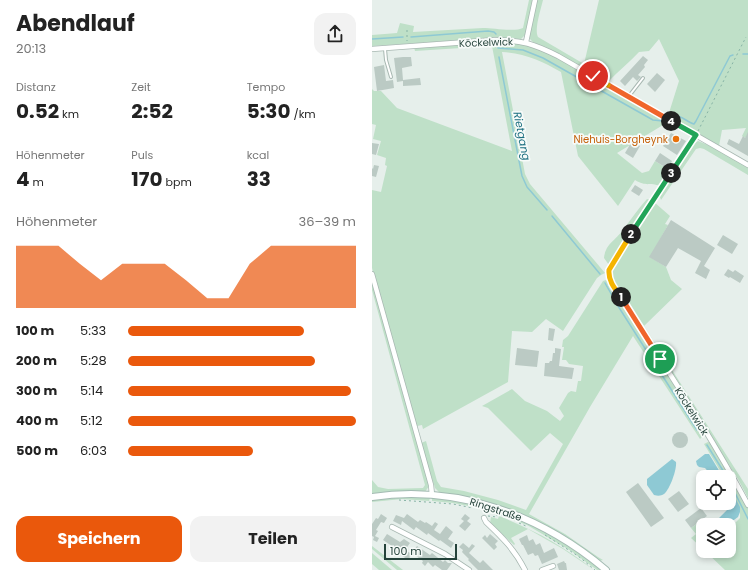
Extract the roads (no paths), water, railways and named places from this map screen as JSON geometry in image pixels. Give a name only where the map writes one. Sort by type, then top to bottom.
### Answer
[{"type":"main road","name":"Ringstraße","points":[[372,497],[399,494],[432,495],[452,497],[497,508],[528,519],[561,538],[606,570]]},
{"type":"street","points":[[526,42],[535,0]]},
{"type":"street","name":"Köckelwick","points":[[372,49],[495,40],[514,40],[526,42],[558,56],[748,165]]},
{"type":"street","name":"Köckelwick","points":[[696,135],[611,266],[609,276],[611,282],[716,450],[748,505]]},
{"type":"street","points":[[372,274],[432,485],[432,495]]},
{"type":"street","points":[[484,518],[517,555],[525,570]]},
{"type":"street","points":[[392,527],[451,557],[469,570]]},
{"type":"street","points":[[542,570],[553,566]]},
{"type":"lane","points":[[385,48],[386,60],[391,77]]},
{"type":"lane","points":[[628,96],[644,78]]},
{"type":"water","points":[[705,454],[709,454],[719,470],[707,470],[705,468],[699,467],[696,461]]},
{"type":"water","points":[[672,459],[676,462],[676,465],[673,479],[669,488],[663,495],[654,495],[647,485],[647,479]]},
{"type":"water","points":[[736,500],[740,507],[738,517],[736,518],[719,518],[727,510],[736,510]]},
{"type":"waterway","points":[[411,37],[488,31],[496,34]]},
{"type":"waterway","points":[[372,39],[403,37]]},
{"type":"waterway","points":[[497,45],[498,48],[523,50],[543,58],[653,120],[663,121]]},
{"type":"waterway","points":[[743,54],[748,54]]},
{"type":"waterway","points":[[673,116],[679,116],[694,124],[730,56],[733,55]]},
{"type":"waterway","name":"Rietgang","points":[[499,57],[522,176],[527,187],[547,210]]},
{"type":"waterway","name":"Rietgang","points":[[552,216],[600,274]]},
{"type":"waterway","name":"Rietgang","points":[[605,283],[697,430]]},
{"type":"waterway","name":"Rietgang","points":[[707,445],[723,470]]},
{"type":"waterway","name":"Rietgang","points":[[736,495],[748,519]]},
{"type":"place","name":"Niehuis-Borgheynk","points":[[676,139]]}]
